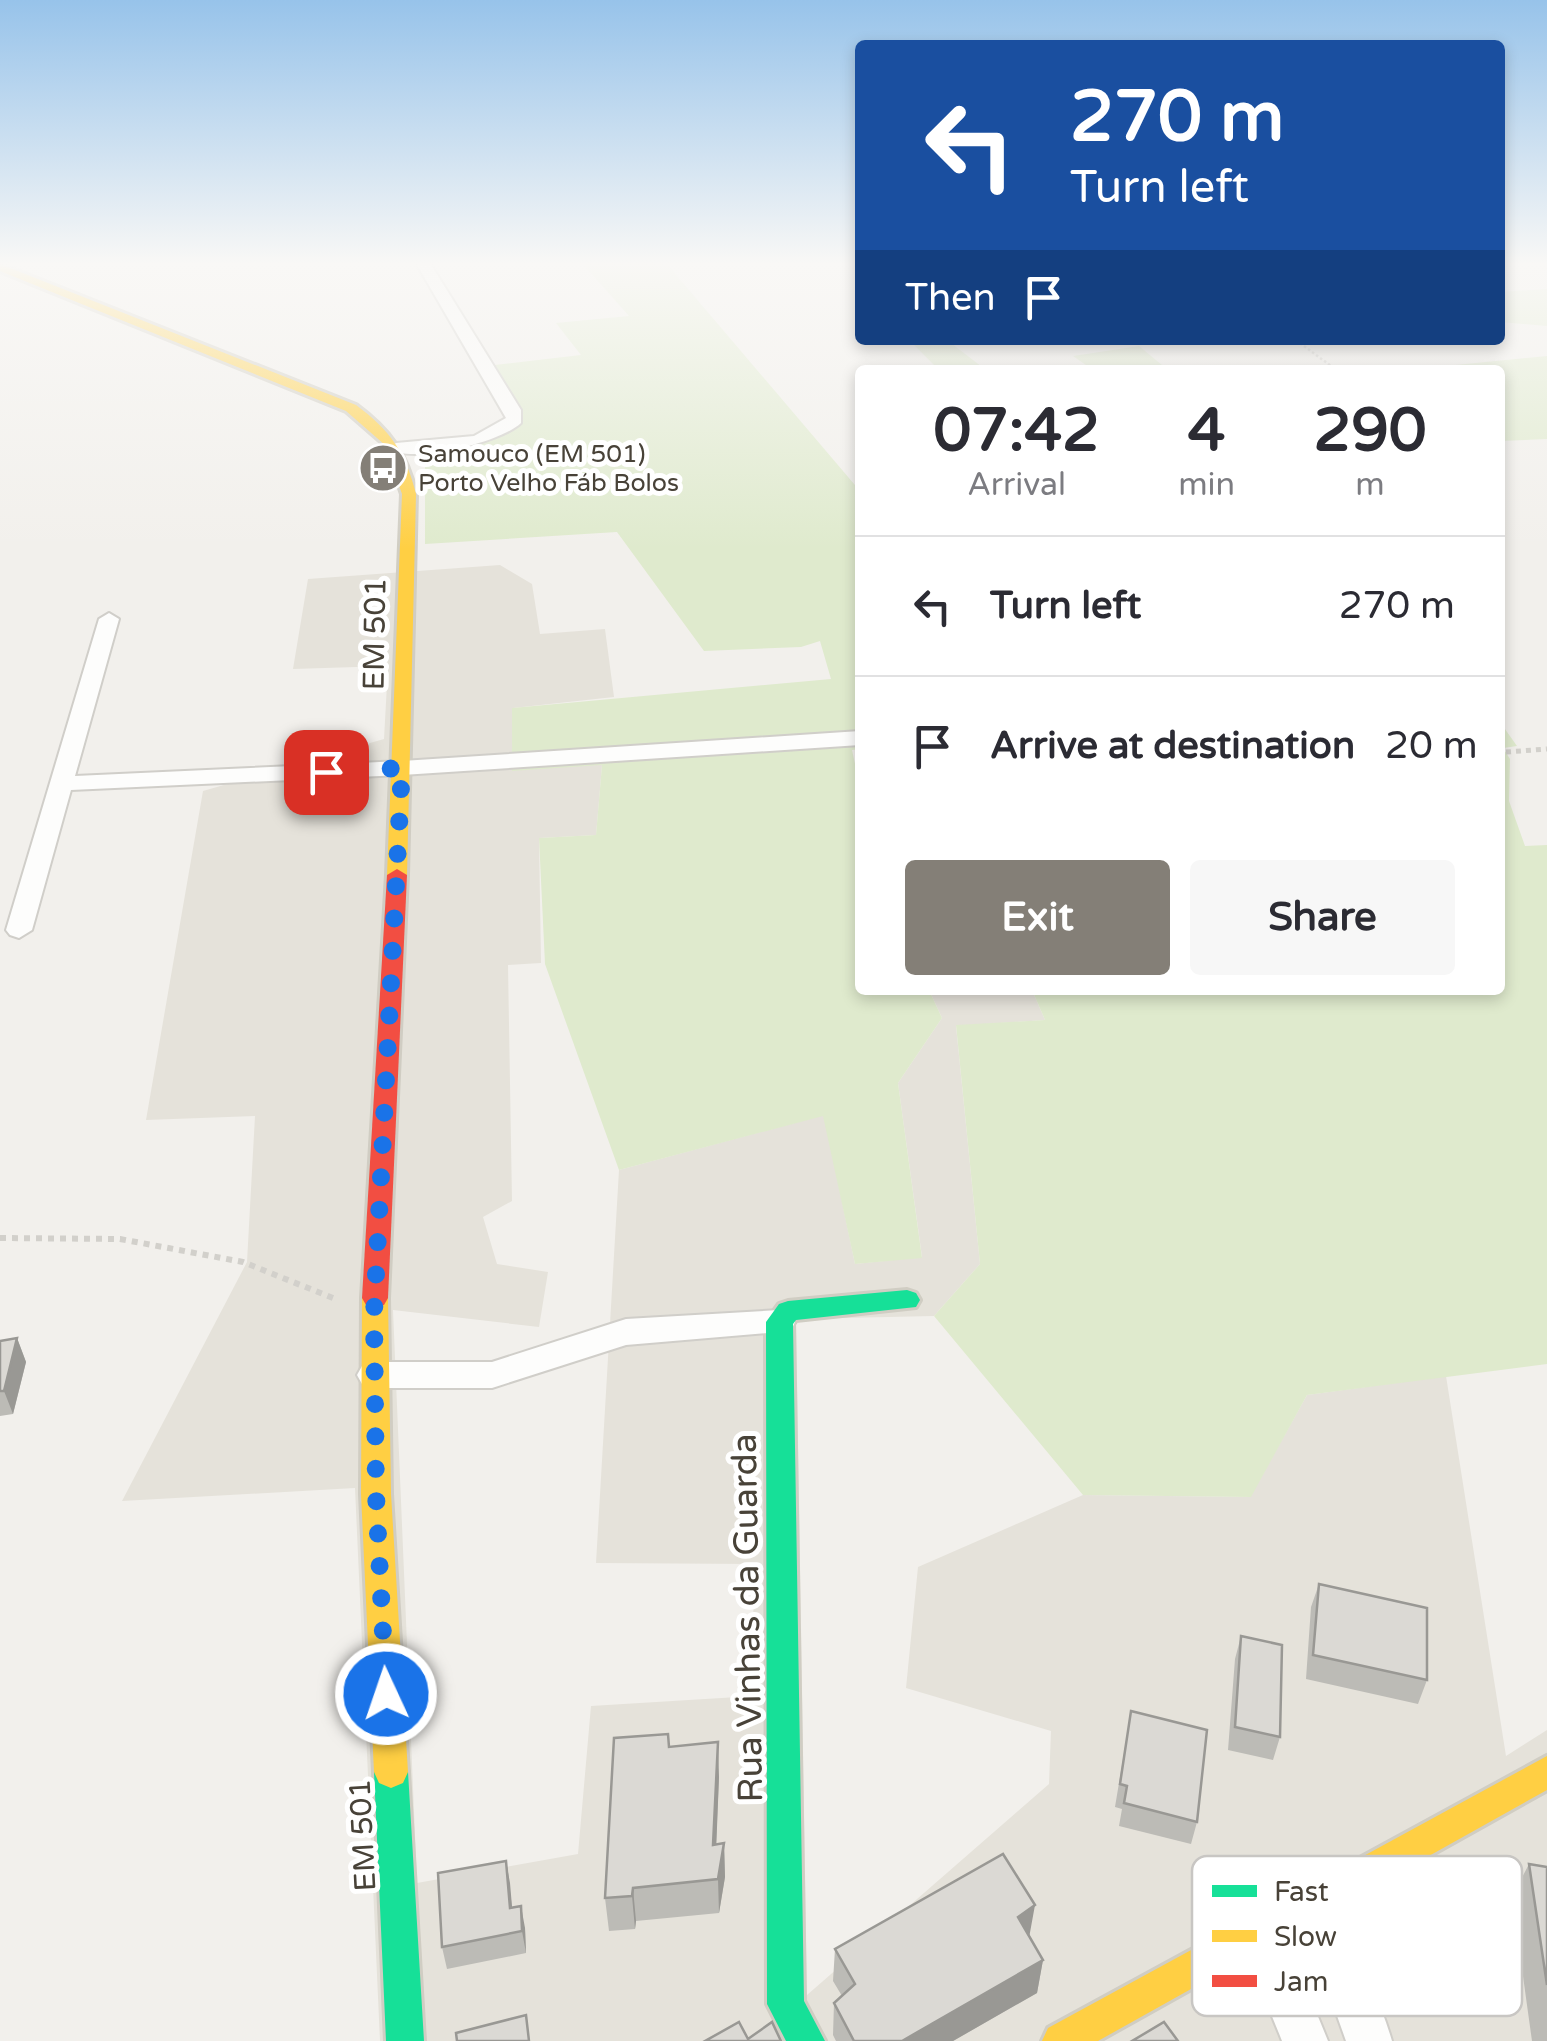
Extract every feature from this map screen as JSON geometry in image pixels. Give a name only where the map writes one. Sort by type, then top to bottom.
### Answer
[{"type":"main road","points":[[226,358],[350,408],[385,430],[396,448]]},
{"type":"main road","name":"EM 501","points":[[396,448],[409,494],[402,768],[374,1375],[376,1494],[405,2041]]},
{"type":"main road","points":[[779,1322],[788,1312],[907,1300]]},
{"type":"main road","name":"Rua Vinhas da Guarda","points":[[779,1322],[786,2004],[806,2041]]},
{"type":"main road","points":[[1394,1856],[1547,1772]]},
{"type":"main road","points":[[1061,2041],[1192,1968]]},
{"type":"street","points":[[396,448],[491,436],[507,429],[514,419],[513,410],[481,358]]},
{"type":"street","points":[[19,930],[108,618]]},
{"type":"street","points":[[61,784],[402,768],[855,738]]},
{"type":"street","points":[[374,1375],[492,1376],[626,1332],[779,1322]]},
{"type":"street","points":[[1295,2016],[1305,2041]]},
{"type":"street","points":[[1364,2016],[1370,2041]]},
{"type":"path","points":[[1506,752],[1547,749]]},
{"type":"path","points":[[0,1238],[120,1239],[244,1262],[374,1313]]},
{"type":"shaded area","points":[[500,565],[532,584],[540,634],[605,629],[614,697],[513,708],[602,765],[596,835],[539,838],[541,963],[508,965],[512,1201],[483,1217],[497,1264],[548,1272],[539,1327],[393,1310],[417,1883],[578,1854],[591,1706],[754,1696],[753,1564],[596,1563],[619,1170],[824,1115],[855,1264],[922,1257],[898,1083],[942,1018],[931,995],[1034,995],[1045,1020],[956,1026],[980,1264],[934,1316],[796,1319],[807,1995],[1049,1784],[1051,1731],[906,1688],[918,1567],[1083,1495],[1250,1497],[1307,1395],[1446,1376],[1506,1756],[1547,1730],[1547,2041],[380,2041],[355,1488],[122,1501],[247,1262],[255,1116],[146,1120],[203,791],[384,739],[388,666],[293,669],[308,579]]},
{"type":"green space","points":[[553,358],[747,358],[855,485],[855,995],[931,995],[942,1018],[898,1083],[922,1258],[855,1264],[823,1116],[619,1170],[545,964],[539,838],[596,835],[602,765],[512,771],[512,708],[831,679],[820,641],[801,647],[704,651],[617,532],[425,544],[425,460],[417,446],[467,440],[515,419],[486,366]]},
{"type":"green space","points":[[927,358],[971,358],[980,365],[934,365]]},
{"type":"green space","points":[[1076,358],[1154,358],[1162,365],[1086,365]]},
{"type":"green space","points":[[1547,358],[1547,439],[1505,441],[1505,365],[1456,365]]},
{"type":"green space","points":[[1505,729],[1517,746],[1505,748]]},
{"type":"green space","points":[[1505,751],[1510,759],[1509,801],[1525,846],[1547,845],[1547,1364],[1307,1395],[1251,1497],[1083,1495],[934,1316],[980,1264],[956,1025],[1045,1020],[1034,995],[1505,995]]},
{"type":"building","points":[[17,1338],[4,1391],[0,1391],[0,1341]]},
{"type":"building","points":[[1319,1584],[1427,1608],[1427,1680],[1313,1655]]},
{"type":"building","points":[[1241,1636],[1282,1645],[1280,1737],[1235,1727]]},
{"type":"building","points":[[1131,1711],[1207,1730],[1197,1822],[1124,1803],[1127,1786],[1120,1784]]},
{"type":"building","points":[[668,1734],[669,1747],[718,1742],[713,1845],[724,1843],[718,1879],[633,1888],[632,1896],[605,1898],[614,1738]]},
{"type":"building","points":[[1003,1854],[1035,1905],[1018,1917],[1043,1960],[902,2041],[854,2041],[834,2003],[855,1984],[835,1949]]},
{"type":"building","points":[[506,1861],[510,1908],[521,1906],[522,1931],[442,1947],[438,1873]]},
{"type":"building","points":[[1529,1864],[1547,1867],[1547,1985]]},
{"type":"building","points":[[526,2015],[529,2041],[457,2041],[456,2033]]},
{"type":"building","points":[[739,2022],[748,2039],[772,2022],[781,2041],[705,2041]]},
{"type":"building","points":[[1164,2022],[1178,2041],[1132,2041]]},
{"type":"traffic: fast","points":[[806,2041],[786,2004],[779,1322],[788,1311],[907,1300]]},
{"type":"traffic: fast","points":[[391,1772],[405,2041]]},
{"type":"traffic: slow","points":[[227,358],[351,408],[384,435],[401,465],[409,494],[397,875]]},
{"type":"traffic: slow","points":[[375,1298],[376,1494],[391,1772]]},
{"type":"traffic: slow","points":[[1395,1856],[1547,1772]]},
{"type":"traffic: slow","points":[[1061,2041],[1192,1968]]},
{"type":"traffic: jam","points":[[375,1298],[397,875]]},
{"type":"place","name":"Samouco (EM 501) Porto Velho Fáb Bolos","points":[[383,468]]},
{"type":"route","points":[[326,772],[402,768],[374,1313],[376,1494],[386,1694]]}]
